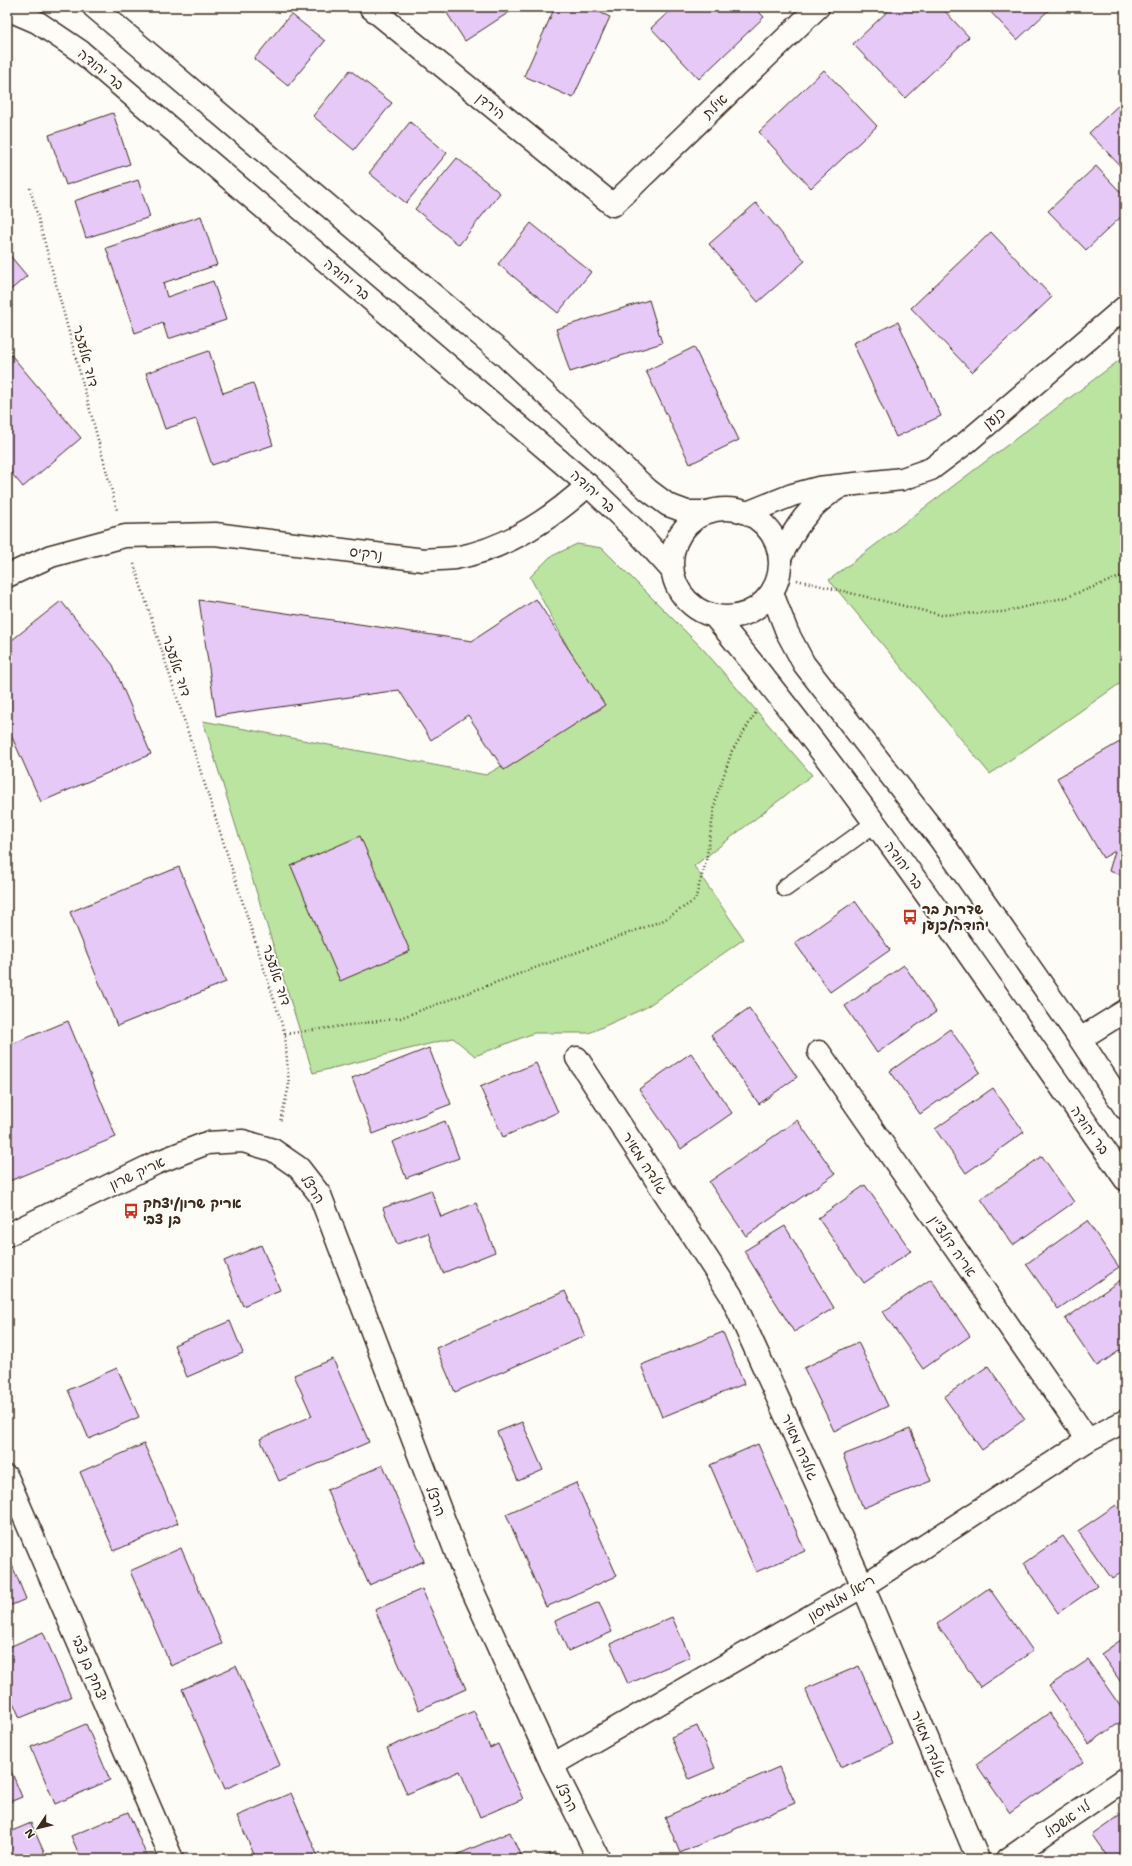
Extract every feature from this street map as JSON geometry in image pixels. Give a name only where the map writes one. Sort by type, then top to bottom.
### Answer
[{"type":"street","points":[[94,7],[504,355],[648,490],[668,505],[687,512],[706,512],[720,509],[734,509],[747,513],[760,520],[770,531],[777,544],[777,575],[787,632],[804,664],[940,839],[1080,1039],[1125,1108]]},
{"type":"street","name":"הירדן","points":[[370,7],[613,205]]},
{"type":"street","name":"אילת","points":[[613,205],[818,7]]},
{"type":"street","name":"בר יהודה","points":[[7,9],[37,22],[80,51],[588,485],[642,537],[672,570]]},
{"type":"street","name":"כנען","points":[[747,513],[792,495],[818,488],[902,479],[931,469],[967,442],[1125,307]]},
{"type":"street","name":"נרקיס","points":[[7,576],[51,556],[125,536],[214,534],[424,560],[454,558],[486,550],[526,531],[563,507],[588,485]]},
{"type":"street","name":"כנען","points":[[777,575],[790,538],[809,510],[828,493],[842,485]]},
{"type":"street","points":[[706,512],[691,521],[680,535],[673,552],[672,570],[677,586],[686,599],[699,610],[714,616],[730,617],[747,614],[761,605],[777,575]]},
{"type":"street","name":"בר יהודה","points":[[714,616],[771,686],[905,865],[1125,1180]]},
{"type":"street","points":[[1080,1039],[1125,1011]]},
{"type":"street","name":"אריה דולצ'ין","points":[[819,1052],[1088,1440]]},
{"type":"street","name":"גולדה מאיר","points":[[577,1058],[731,1294],[863,1586],[978,1859]]},
{"type":"street","name":"אריק שרון","points":[[7,1235],[156,1163],[207,1143],[243,1140],[273,1150]]},
{"type":"street","name":"הרצל","points":[[273,1150],[299,1168],[320,1196],[461,1565],[552,1765],[599,1859]]},
{"type":"street","name":"ריאל מלמיסון","points":[[552,1765],[863,1586],[1088,1440],[1125,1421]]},
{"type":"street","name":"יצחק בן צבי","points":[[7,1477],[172,1859]]},
{"type":"street","name":"לוי אשכול","points":[[1008,1859],[1125,1778]]},
{"type":"lane","points":[[785,888],[874,824]]},
{"type":"path","name":"דוד אלעזר","points":[[30,188],[125,536],[285,1034],[289,1086],[273,1150]]},
{"type":"path","points":[[777,575],[941,615],[1003,612],[1066,597],[1125,576]]},
{"type":"path","points":[[285,1034],[400,1018],[664,920],[695,900],[706,861],[716,798],[732,751],[771,686]]},
{"type":"green space","points":[[1125,356],[1125,680],[990,774],[829,580]]},
{"type":"green space","points":[[577,544],[602,548],[703,649],[812,775],[694,866],[744,939],[645,1008],[589,1033],[534,1033],[475,1056],[453,1038],[313,1073],[203,721],[486,775],[601,709],[530,577],[550,557]]},
{"type":"building","points":[[443,7],[517,7],[465,41]]},
{"type":"building","points":[[555,7],[588,7],[610,17],[573,98],[524,76]]},
{"type":"building","points":[[674,7],[754,7],[764,17],[699,79],[651,28]]},
{"type":"building","points":[[892,7],[941,7],[969,37],[905,98],[853,44]]},
{"type":"building","points":[[986,7],[1052,7],[1017,40]]},
{"type":"building","points":[[291,14],[325,41],[288,86],[254,59]]},
{"type":"building","points":[[350,70],[392,103],[354,150],[313,116]]},
{"type":"building","points":[[824,70],[877,126],[811,188],[759,132]]},
{"type":"building","points":[[1125,99],[1125,171],[1089,133]]},
{"type":"building","points":[[113,113],[130,164],[66,185],[49,135]]},
{"type":"building","points":[[410,122],[447,153],[406,203],[369,173]]},
{"type":"building","points":[[457,158],[500,193],[459,245],[415,209]]},
{"type":"building","points":[[1096,166],[1125,197],[1125,213],[1086,250],[1048,211]]},
{"type":"building","points":[[138,180],[150,217],[86,238],[74,201]]},
{"type":"building","points":[[756,203],[805,261],[758,302],[709,244]]},
{"type":"building","points":[[201,216],[217,265],[163,283],[167,297],[213,281],[226,320],[168,339],[163,323],[135,333],[106,248]]},
{"type":"building","points":[[531,223],[591,272],[558,313],[498,264]]},
{"type":"building","points":[[991,232],[1052,297],[972,372],[911,308]]},
{"type":"building","points":[[7,252],[27,276],[7,293]]},
{"type":"building","points":[[649,300],[662,343],[570,372],[556,329]]},
{"type":"building","points":[[898,322],[941,416],[896,437],[853,343]]},
{"type":"building","points":[[694,347],[739,440],[690,464],[646,371]]},
{"type":"building","points":[[7,350],[81,438],[23,487],[7,468]]},
{"type":"building","points":[[209,351],[223,393],[253,383],[273,445],[212,465],[196,419],[165,429],[146,373]]},
{"type":"building","points":[[536,599],[605,705],[504,770],[468,715],[431,740],[399,690],[216,716],[199,600],[472,641]]},
{"type":"building","points":[[61,601],[113,665],[151,754],[41,802],[7,726],[7,644]]},
{"type":"building","points":[[1125,739],[1125,876],[1109,871],[1115,851],[1103,858],[1057,778]]},
{"type":"building","points":[[360,836],[410,951],[340,981],[291,866]]},
{"type":"building","points":[[179,867],[226,982],[117,1026],[70,912]]},
{"type":"building","points":[[855,901],[890,950],[830,992],[795,943]]},
{"type":"building","points":[[904,965],[936,1012],[877,1053],[845,1006]]},
{"type":"building","points":[[749,1008],[797,1077],[759,1104],[711,1035]]},
{"type":"building","points":[[68,1021],[116,1137],[7,1182],[7,1046]]},
{"type":"building","points":[[950,1029],[980,1072],[920,1114],[890,1071]]},
{"type":"building","points":[[429,1048],[451,1104],[373,1134],[352,1078]]},
{"type":"building","points":[[691,1053],[732,1113],[681,1149],[639,1089]]},
{"type":"building","points":[[536,1063],[558,1112],[503,1137],[480,1087]]},
{"type":"building","points":[[993,1088],[1024,1132],[966,1173],[935,1129]]},
{"type":"building","points":[[797,1120],[835,1174],[746,1236],[709,1182]]},
{"type":"building","points":[[445,1121],[459,1158],[406,1178],[392,1142]]},
{"type":"building","points":[[1042,1156],[1074,1202],[1013,1245],[981,1199]]},
{"type":"building","points":[[865,1185],[911,1251],[864,1283],[818,1218]]},
{"type":"building","points":[[431,1190],[441,1217],[476,1203],[495,1252],[443,1273],[428,1233],[397,1244],[383,1208]]},
{"type":"building","points":[[1087,1221],[1119,1267],[1058,1309],[1026,1264]]},
{"type":"building","points":[[785,1226],[834,1308],[794,1332],[744,1251]]},
{"type":"building","points":[[261,1245],[280,1290],[243,1306],[224,1261]]},
{"type":"building","points":[[1125,1277],[1125,1347],[1097,1366],[1065,1319]]},
{"type":"building","points":[[931,1279],[970,1336],[923,1369],[883,1312]]},
{"type":"building","points":[[565,1291],[585,1336],[455,1392],[436,1348]]},
{"type":"building","points":[[230,1321],[243,1353],[187,1377],[174,1345]]},
{"type":"building","points":[[723,1332],[744,1384],[662,1417],[641,1365]]},
{"type":"building","points":[[858,1342],[888,1406],[834,1431],[804,1368]]},
{"type":"building","points":[[333,1359],[369,1442],[279,1481],[260,1439],[312,1416],[294,1375]]},
{"type":"building","points":[[988,1366],[1025,1419],[982,1450],[944,1397]]},
{"type":"building","points":[[117,1368],[139,1417],[89,1439],[68,1390]]},
{"type":"building","points":[[522,1422],[543,1470],[518,1481],[497,1432]]},
{"type":"building","points":[[910,1429],[931,1481],[863,1508],[843,1455]]},
{"type":"building","points":[[144,1444],[178,1523],[114,1551],[80,1472]]},
{"type":"building","points":[[758,1444],[805,1551],[756,1572],[710,1465]]},
{"type":"building","points":[[383,1465],[424,1561],[369,1585],[327,1490]]},
{"type":"building","points":[[576,1483],[617,1576],[546,1607],[506,1514]]},
{"type":"building","points":[[1116,1505],[1125,1517],[1125,1570],[1112,1579],[1078,1531]]},
{"type":"building","points":[[1063,1536],[1097,1586],[1058,1613],[1024,1563]]},
{"type":"building","points":[[181,1548],[222,1644],[171,1666],[130,1571]]},
{"type":"building","points":[[7,1553],[26,1599],[7,1607]]},
{"type":"building","points":[[989,1588],[1033,1651],[980,1687],[937,1624]]},
{"type":"building","points":[[422,1589],[466,1689],[419,1710],[375,1610]]},
{"type":"building","points":[[599,1602],[612,1632],[568,1651],[555,1621]]},
{"type":"building","points":[[672,1617],[690,1657],[628,1684],[610,1644]]},
{"type":"building","points":[[43,1632],[71,1697],[20,1718],[7,1689],[7,1648]]},
{"type":"building","points":[[1125,1637],[1125,1688],[1101,1654]]},
{"type":"building","points":[[1088,1660],[1125,1713],[1125,1719],[1089,1744],[1049,1686]]},
{"type":"building","points":[[236,1666],[280,1765],[225,1789],[182,1689]]},
{"type":"building","points":[[859,1666],[893,1744],[840,1767],[805,1689]]},
{"type":"building","points":[[474,1711],[490,1748],[498,1744],[523,1799],[480,1817],[460,1771],[407,1794],[387,1748]]},
{"type":"building","points":[[1049,1713],[1083,1762],[1010,1813],[976,1764]]},
{"type":"building","points":[[86,1724],[110,1780],[55,1804],[31,1747]]},
{"type":"building","points":[[697,1726],[715,1768],[689,1779],[671,1737]]},
{"type":"building","points":[[7,1761],[22,1797],[7,1803]]},
{"type":"building","points":[[779,1767],[795,1803],[680,1853],[665,1817]]},
{"type":"building","points":[[291,1793],[319,1859],[256,1859],[237,1816]]},
{"type":"building","points":[[128,1812],[148,1859],[81,1859],[71,1836]]},
{"type":"building","points":[[1125,1812],[1125,1859],[1109,1859],[1092,1835]]},
{"type":"building","points":[[31,1823],[47,1859],[7,1859],[7,1833]]},
{"type":"building","points":[[510,1832],[522,1859],[447,1859]]},
{"type":"building","points":[[555,1852],[558,1859],[538,1859]]},
{"type":"place","name":"שדרות בר יהודה/כנען","points":[[910,917]]},
{"type":"place","name":"אריק שרון/יצחק בן צבי","points":[[131,1211]]}]
